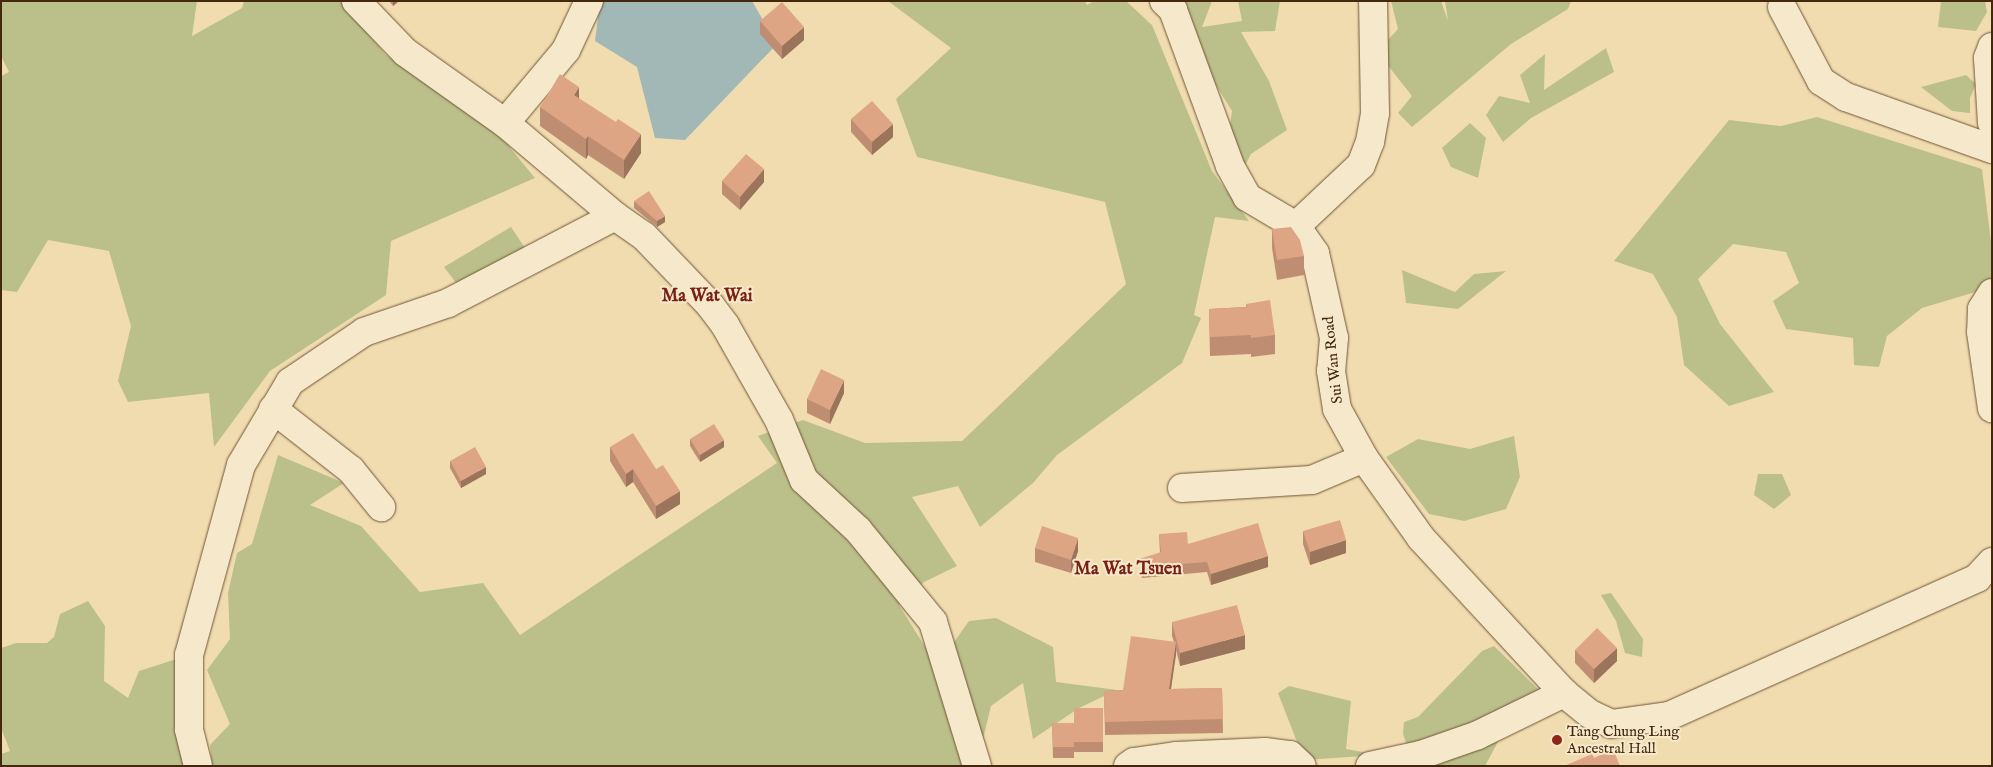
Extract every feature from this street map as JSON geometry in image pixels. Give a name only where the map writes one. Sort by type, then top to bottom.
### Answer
[{"type":"street","points":[[356,1],[405,52],[505,123],[615,216],[644,236],[725,325],[779,420],[804,480],[858,530],[933,622],[977,766]]},
{"type":"street","points":[[505,123],[566,50],[589,1]]},
{"type":"street","name":"Sui Wan Road","points":[[1164,1],[1173,10],[1230,166],[1248,197],[1296,226],[1315,252],[1334,338],[1332,371],[1337,409],[1364,458],[1421,538],[1564,693],[1590,714],[1611,724],[1669,716],[1977,578],[1992,562]]},
{"type":"street","points":[[1296,226],[1361,165],[1370,142],[1376,104],[1373,1]]},
{"type":"street","points":[[1782,7],[1821,81],[1846,97],[1992,149]]},
{"type":"street","points":[[1992,47],[1988,58],[1992,123]]},
{"type":"street","points":[[198,766],[189,729],[189,656],[241,465],[290,382],[364,332],[448,303],[615,216]]},
{"type":"street","points":[[1992,293],[1982,309],[1981,332],[1992,408]]},
{"type":"street","points":[[273,409],[351,470],[381,507]]},
{"type":"street","points":[[1182,488],[1312,480],[1364,458]]},
{"type":"street","points":[[1370,766],[1421,755],[1478,735],[1564,693]]},
{"type":"street","points":[[1128,766],[1134,762],[1176,756],[1265,752],[1290,755],[1302,766]]},
{"type":"green space","points":[[1,1],[197,1],[192,36],[242,8],[244,1],[340,1],[386,55],[489,122],[535,178],[391,241],[386,295],[270,371],[214,447],[209,393],[128,402],[118,381],[131,326],[109,251],[48,240],[17,292],[1,290],[1,76],[9,72],[1,56]]},
{"type":"green space","points":[[888,1],[1085,1],[1087,5],[1094,1],[1126,1],[1152,25],[1212,171],[1249,221],[1215,217],[1194,315],[1201,318],[1182,363],[1057,455],[1033,483],[980,527],[958,486],[912,497],[957,566],[924,582],[899,605],[937,666],[969,621],[996,618],[1053,647],[1056,682],[1117,690],[1079,708],[1033,739],[1023,683],[991,706],[982,743],[992,766],[212,766],[210,745],[230,724],[207,670],[230,639],[228,593],[237,553],[252,544],[278,455],[344,483],[310,505],[361,526],[420,592],[483,583],[520,635],[777,463],[758,436],[803,420],[865,443],[962,441],[1126,284],[1105,202],[917,157],[896,99],[951,48]]},
{"type":"green space","points":[[1164,1],[1212,1],[1202,27],[1242,21],[1238,1],[1280,1],[1275,31],[1241,32],[1269,81],[1287,130],[1251,154],[1243,169],[1229,134],[1232,111]]},
{"type":"green space","points":[[1391,1],[1441,1],[1448,21],[1445,1],[1571,1],[1568,9],[1511,44],[1412,127],[1398,113],[1412,96],[1382,58],[1387,41],[1398,29]]},
{"type":"green space","points":[[1941,1],[1985,1],[1987,12],[1976,31],[1938,27]]},
{"type":"green space","points":[[1606,48],[1614,72],[1531,118],[1503,142],[1486,115],[1499,96],[1530,103],[1520,75],[1545,54],[1544,90]]},
{"type":"green space","points":[[1966,75],[1976,84],[1970,98],[1970,113],[1952,111],[1921,87]]},
{"type":"green space","points":[[1817,117],[1982,169],[1992,250],[1992,287],[1922,308],[1887,336],[1879,367],[1854,365],[1853,338],[1786,329],[1773,301],[1799,283],[1786,252],[1733,244],[1698,279],[1720,324],[1774,392],[1729,406],[1684,365],[1677,317],[1653,274],[1614,261],[1729,120],[1781,126]]},
{"type":"green space","points":[[1470,123],[1486,138],[1478,178],[1451,167],[1442,148]]},
{"type":"green space","points":[[511,227],[529,254],[463,292],[444,267]]},
{"type":"green space","points":[[1402,270],[1455,292],[1474,274],[1506,271],[1458,309],[1406,303]]},
{"type":"green space","points":[[1514,436],[1520,477],[1506,509],[1464,521],[1429,514],[1386,457],[1418,439],[1470,449]]},
{"type":"green space","points":[[1758,474],[1782,474],[1791,495],[1774,509],[1754,495]]},
{"type":"green space","points":[[1611,593],[1643,639],[1642,657],[1625,653],[1616,621],[1601,595]]},
{"type":"green space","points":[[88,601],[105,626],[104,681],[128,698],[139,671],[189,655],[198,766],[1,766],[1,754],[10,751],[1,728],[1,648],[16,643],[47,643],[54,637],[60,614]]},
{"type":"green space","points":[[1494,646],[1544,695],[1501,736],[1485,766],[1430,766],[1409,751],[1403,734],[1404,722],[1418,717],[1482,651]]},
{"type":"green space","points":[[1289,686],[1351,701],[1346,749],[1379,755],[1304,760],[1278,693]]},
{"type":"water","points":[[600,1],[752,1],[777,44],[685,140],[655,138],[637,67],[595,41]]},
{"type":"building","points":[[782,2],[804,27],[782,46],[760,21]]},
{"type":"building","points":[[560,74],[579,87],[574,95],[616,122],[618,119],[641,134],[624,160],[588,136],[586,139],[540,107]]},
{"type":"building","points":[[872,101],[893,124],[872,142],[851,119]]},
{"type":"building","points":[[746,154],[764,169],[740,197],[722,181]]},
{"type":"building","points":[[649,191],[665,216],[657,221],[634,201]]},
{"type":"building","points":[[1291,227],[1300,240],[1304,256],[1277,260],[1272,229]]},
{"type":"building","points":[[1270,300],[1275,335],[1251,338],[1251,335],[1210,337],[1209,309],[1247,307],[1246,304]]},
{"type":"building","points":[[821,369],[844,380],[830,410],[807,399]]},
{"type":"building","points":[[714,424],[724,440],[700,455],[690,439]]},
{"type":"building","points":[[633,433],[656,469],[663,465],[680,491],[656,506],[633,469],[626,474],[610,447]]},
{"type":"building","points":[[475,447],[486,467],[461,481],[450,461]]},
{"type":"building","points":[[1340,520],[1346,540],[1310,552],[1303,531]]},
{"type":"building","points":[[1258,523],[1268,556],[1211,574],[1207,562],[1142,567],[1140,559],[1161,552],[1159,534],[1187,532],[1188,544]]},
{"type":"building","points":[[1042,526],[1078,538],[1071,560],[1035,548]]},
{"type":"building","points":[[1237,605],[1245,635],[1180,653],[1172,622]]},
{"type":"building","points":[[1597,628],[1617,648],[1594,669],[1575,650]]},
{"type":"building","points":[[1131,636],[1176,642],[1169,689],[1222,688],[1223,719],[1105,722],[1104,691],[1123,690]]},
{"type":"building","points":[[1074,708],[1103,708],[1103,742],[1074,742],[1074,747],[1053,747],[1052,723],[1074,723]]},
{"type":"building","points":[[1613,749],[1620,766],[1564,766],[1592,754],[1594,758]]},
{"type":"place","name":"Tang Chung Ling Ancestral Hall","points":[[1557,740]]},
{"type":"district","name":"Ma Wat Wai","points":[[707,297]]},
{"type":"district","name":"Ma Wat Tsuen","points":[[1128,570]]}]
